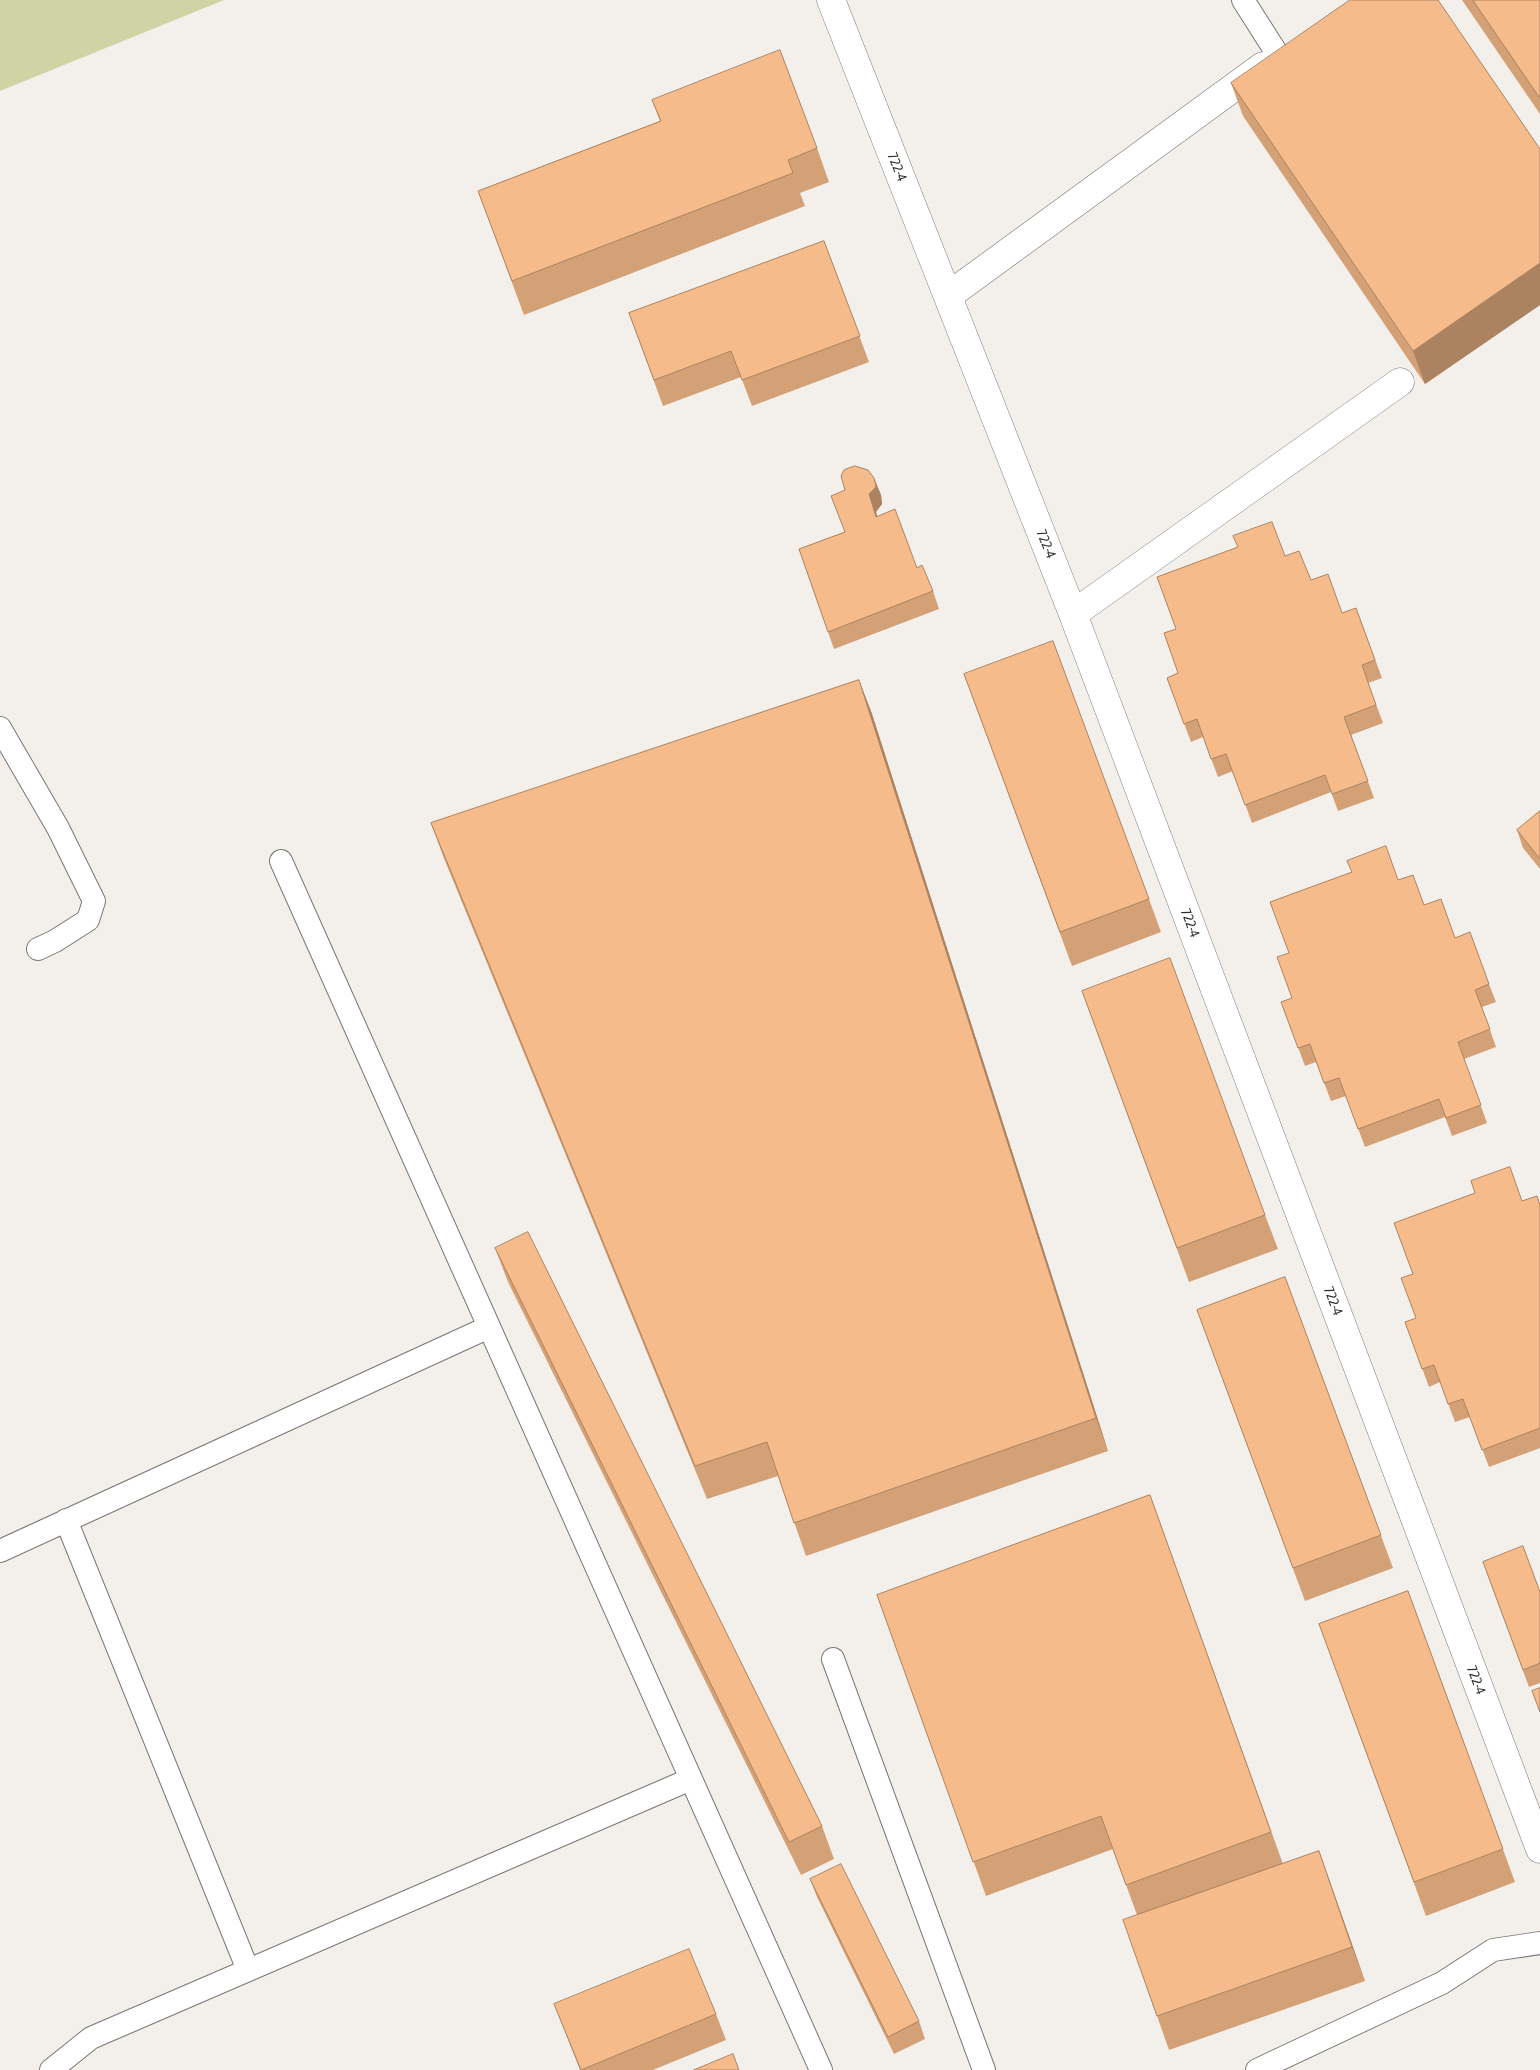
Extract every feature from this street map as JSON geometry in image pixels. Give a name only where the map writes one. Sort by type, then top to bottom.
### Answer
[{"type":"street","name":"722-4","points":[[831,0],[1073,614],[1540,1849]]},
{"type":"street","points":[[948,296],[1302,38]]},
{"type":"street","points":[[1073,614],[1400,382]]},
{"type":"lane","points":[[1243,0],[1278,55]]},
{"type":"lane","points":[[0,728],[58,828],[94,901],[88,920],[56,941],[38,949]]},
{"type":"lane","points":[[281,861],[821,2070]]},
{"type":"lane","points":[[0,1550],[489,1327]]},
{"type":"lane","points":[[66,1520],[248,1970]]},
{"type":"lane","points":[[833,1659],[984,2070]]},
{"type":"lane","points":[[51,2070],[90,2038],[691,1779]]},
{"type":"lane","points":[[1257,2070],[1442,1984],[1493,1950],[1540,1943]]},
{"type":"green space","points":[[0,0],[224,0],[0,91]]},
{"type":"building","points":[[1350,0],[1438,0],[1540,149],[1540,263],[1413,351],[1231,83]]},
{"type":"building","points":[[1473,0],[1540,0],[1540,98]]},
{"type":"building","points":[[780,50],[817,148],[788,160],[793,173],[512,281],[478,191],[661,121],[652,100]]},
{"type":"building","points":[[824,241],[860,336],[742,380],[731,351],[654,380],[629,313]]},
{"type":"building","points":[[855,466],[868,470],[874,478],[876,487],[869,494],[876,517],[895,509],[917,568],[922,565],[933,591],[828,632],[799,549],[845,532],[831,496],[845,490],[841,476],[844,470]]},
{"type":"building","points":[[1272,522],[1285,556],[1299,551],[1311,580],[1328,574],[1342,613],[1356,608],[1375,660],[1362,665],[1376,705],[1344,717],[1368,781],[1332,794],[1325,775],[1245,805],[1226,754],[1211,759],[1197,719],[1184,724],[1167,678],[1178,673],[1164,633],[1176,629],[1157,577],[1238,547],[1233,536]]},
{"type":"building","points":[[1053,641],[1149,899],[1060,932],[964,674]]},
{"type":"building","points":[[859,680],[1096,1418],[794,1523],[767,1442],[695,1466],[431,823]]},
{"type":"building","points":[[1540,811],[1540,859],[1517,830]]},
{"type":"building","points":[[1386,846],[1398,880],[1413,875],[1424,905],[1441,899],[1455,938],[1470,932],[1489,984],[1475,990],[1490,1029],[1458,1042],[1481,1105],[1446,1118],[1439,1099],[1358,1129],[1339,1078],[1324,1083],[1310,1044],[1298,1048],[1281,1002],[1292,998],[1277,957],[1289,953],[1270,902],[1352,872],[1347,861]]},
{"type":"building","points":[[1170,958],[1265,1215],[1177,1248],[1082,991]]},
{"type":"building","points":[[1510,1167],[1522,1201],[1537,1196],[1540,1205],[1540,1428],[1482,1450],[1463,1399],[1448,1404],[1434,1365],[1422,1369],[1405,1322],[1416,1318],[1401,1278],[1413,1274],[1394,1223],[1475,1193],[1471,1181]]},
{"type":"building","points":[[528,1232],[822,1826],[789,1842],[495,1248]]},
{"type":"building","points":[[1285,1277],[1381,1535],[1293,1568],[1197,1310]]},
{"type":"building","points":[[1150,1495],[1271,1832],[1126,1885],[1101,1816],[973,1862],[877,1595]]},
{"type":"building","points":[[1523,1546],[1540,1592],[1540,1663],[1523,1670],[1483,1562]]},
{"type":"building","points":[[1408,1591],[1503,1849],[1414,1882],[1319,1624]]},
{"type":"building","points":[[1540,1688],[1540,1712],[1532,1691]]},
{"type":"building","points":[[1319,1851],[1352,1947],[1157,2016],[1123,1920]]},
{"type":"building","points":[[841,1864],[919,2021],[888,2037],[810,1879]]},
{"type":"building","points":[[689,1949],[716,2014],[581,2070],[554,2004]]},
{"type":"building","points":[[733,2054],[739,2070],[694,2070]]}]
